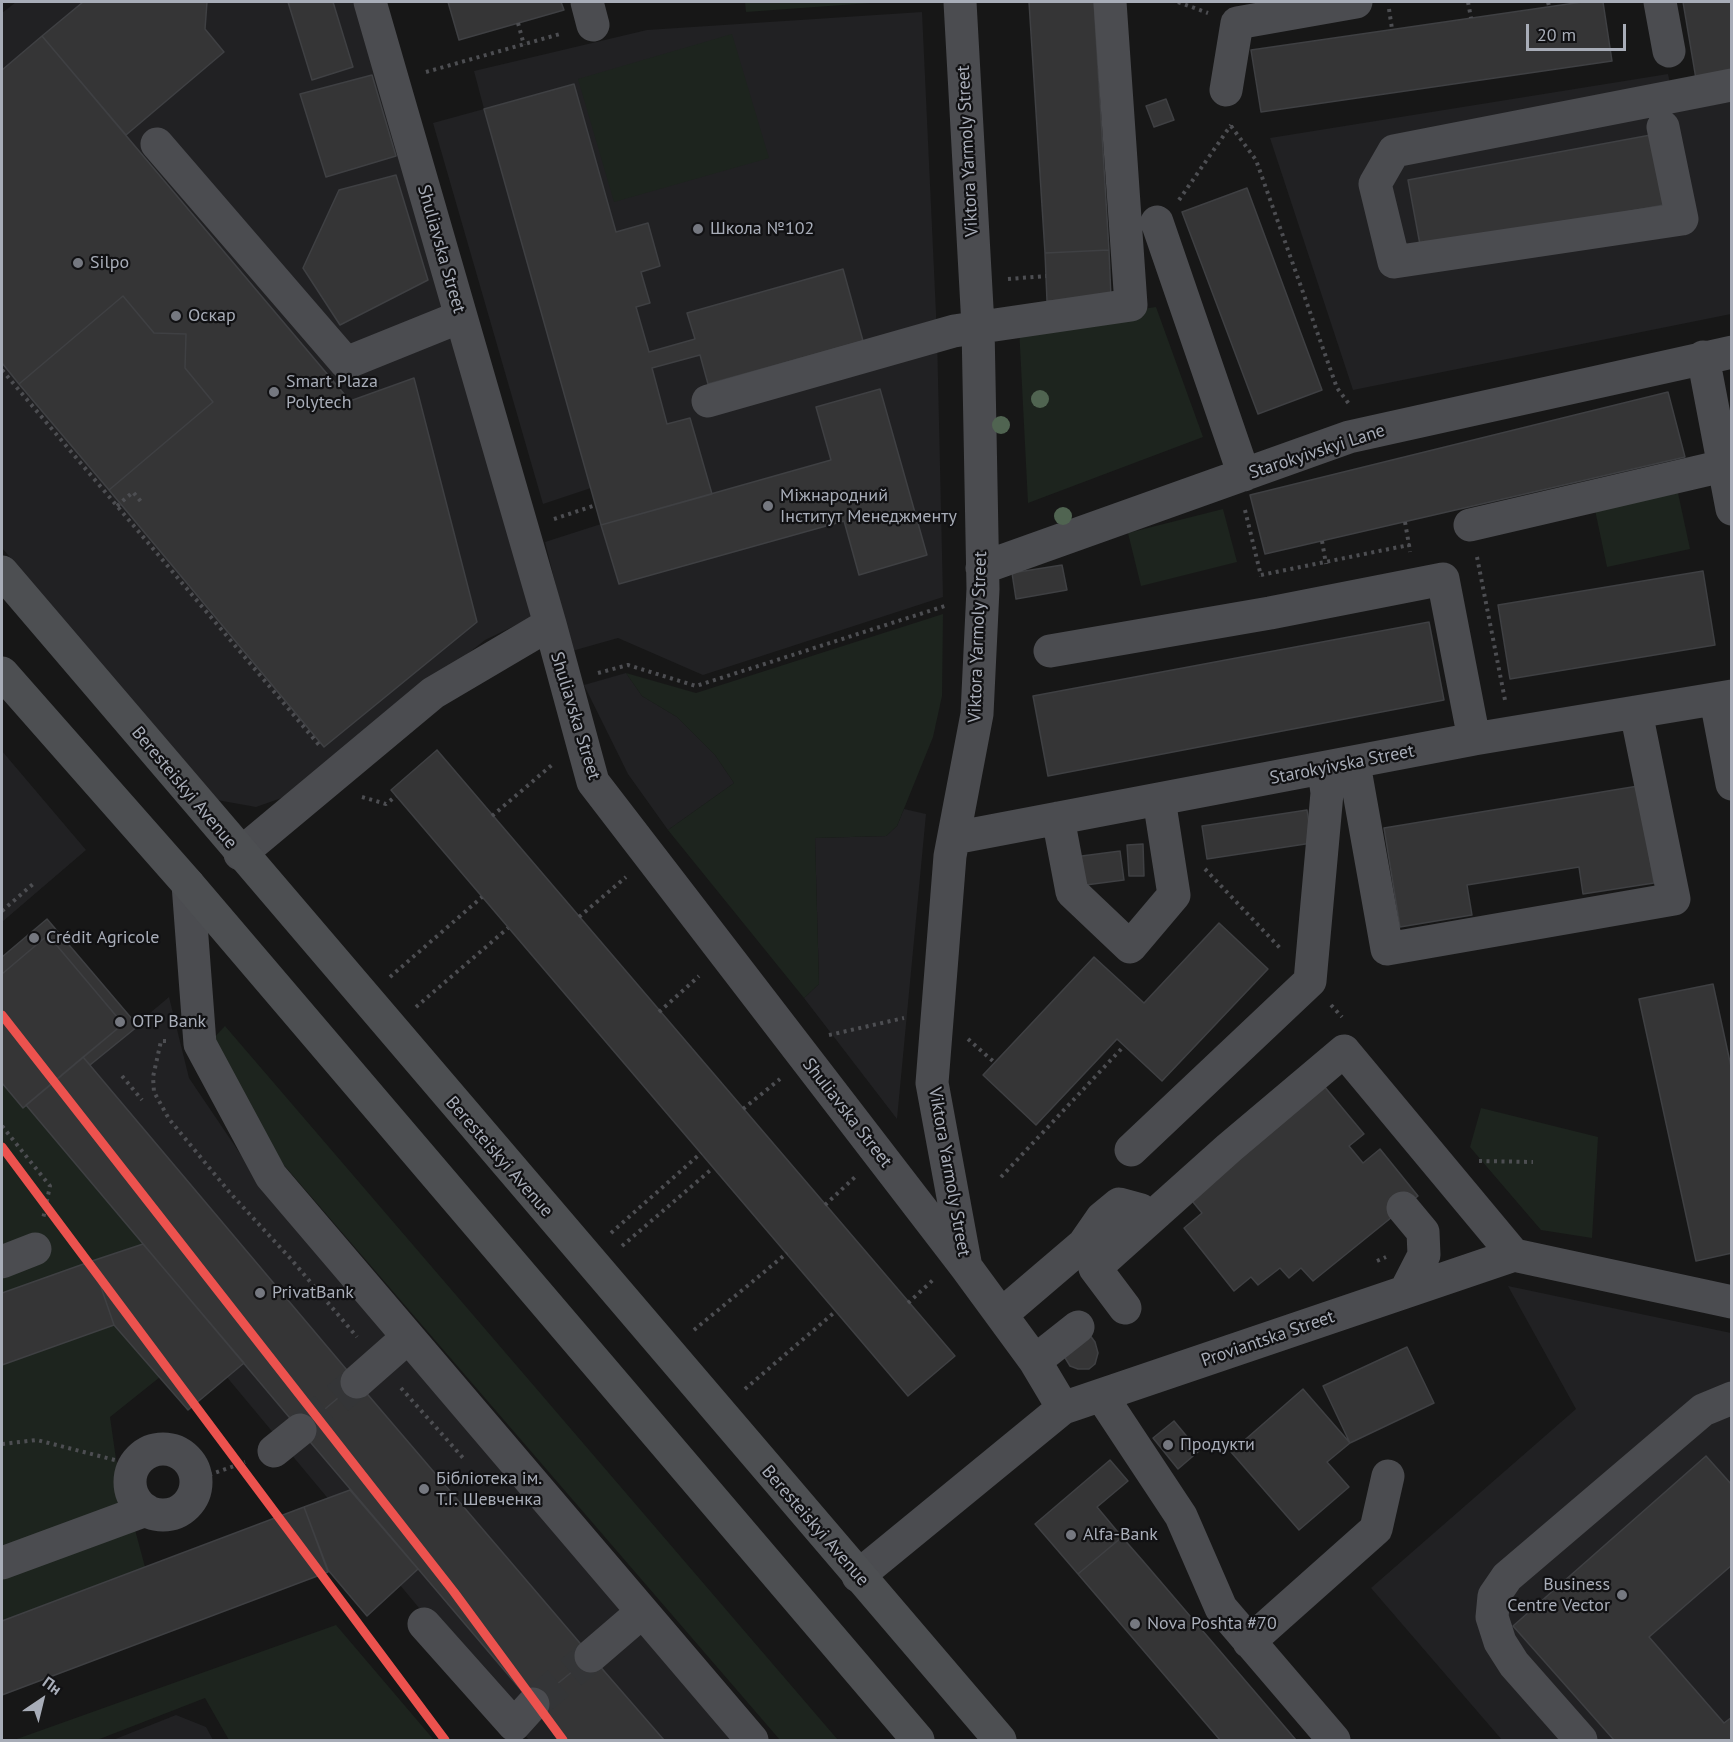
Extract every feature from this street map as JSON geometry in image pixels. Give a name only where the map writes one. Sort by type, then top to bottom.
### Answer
[{"type":"main road","name":"Beresteiskyi Avenue","points":[[2,572],[240,854],[1000,1740]]},
{"type":"main road","points":[[2,673],[188,884],[918,1740]]},
{"type":"street","name":"Shuliavska Street","points":[[370,2],[550,624],[593,782],[1002,1314],[1035,1361],[1063,1408]]},
{"type":"street","name":"Viktora Yarmoly Street","points":[[960,2],[978,326],[982,568],[977,714],[950,856],[932,1083],[966,1267]]},
{"type":"street","points":[[708,401],[978,326],[1131,305],[1110,2]]},
{"type":"street","points":[[1659,2],[1669,51]]},
{"type":"street","points":[[1226,90],[1235,12],[1341,3]]},
{"type":"street","points":[[1663,127],[1682,219],[1394,262],[1375,184],[1394,151],[1731,85]]},
{"type":"street","points":[[158,144],[346,363],[460,317]]},
{"type":"street","points":[[1157,222],[1241,476]]},
{"type":"street","points":[[1717,355],[1723,466],[1731,509]]},
{"type":"street","name":"Starokyivskyi Lane","points":[[982,568],[1350,437],[1717,355]]},
{"type":"street","points":[[1470,525],[1723,466]]},
{"type":"street","points":[[1050,651],[1270,613],[1443,579],[1474,739]]},
{"type":"street","points":[[240,854],[433,693],[550,624]]},
{"type":"street","points":[[1724,698],[1731,783]]},
{"type":"street","name":"Starokyivska Street","points":[[954,838],[1474,739],[1724,698]]},
{"type":"street","points":[[1339,766],[1387,949],[1674,899],[1636,712]]},
{"type":"street","points":[[1131,1150],[1310,981],[1327,793],[1339,766]]},
{"type":"street","points":[[1058,818],[1072,892],[1130,948],[1174,895],[1159,799]]},
{"type":"street","points":[[188,884],[200,1044],[271,1176],[641,1613],[752,1740]]},
{"type":"street","points":[[1125,1308],[1095,1268],[1229,1148],[1344,1051],[1514,1255],[1731,1302]]},
{"type":"street","points":[[1002,1314],[1084,1244],[1102,1218],[1119,1204],[1141,1210]]},
{"type":"street","points":[[1402,1208],[1423,1232],[1424,1255],[1405,1292]]},
{"type":"street","points":[[2,1262],[35,1249]]},
{"type":"street","name":"Proviantska Street","points":[[858,1576],[1063,1408],[1514,1255]]},
{"type":"street","points":[[1035,1361],[1078,1326]]},
{"type":"street","points":[[357,1382],[407,1338]]},
{"type":"street","points":[[1101,1395],[1181,1516],[1221,1608],[1334,1740]]},
{"type":"street","points":[[1581,1740],[1514,1664],[1500,1642],[1492,1617],[1494,1596],[1507,1577],[1703,1410],[1731,1398]]},
{"type":"street","points":[[274,1451],[300,1430]]},
{"type":"street","points":[[171,1450],[188,1461],[195,1480],[195,1490],[184,1507],[166,1515],[146,1510],[138,1504],[130,1485],[134,1465],[150,1452],[171,1450]]},
{"type":"street","points":[[1249,1642],[1376,1529],[1388,1476]]},
{"type":"street","points":[[2,1563],[146,1510]]},
{"type":"street","points":[[591,1656],[641,1613]]},
{"type":"street","points":[[424,1624],[514,1725],[533,1704]]},
{"type":"path","points":[[1388,2],[1392,29]]},
{"type":"path","points":[[1468,2],[1471,18]]},
{"type":"path","points":[[416,75],[524,45],[590,13]]},
{"type":"path","points":[[518,23],[524,45]]},
{"type":"path","points":[[1226,90],[1232,126],[1256,160],[1337,388],[1355,411]]},
{"type":"path","points":[[1157,222],[1179,199],[1232,126]]},
{"type":"path","points":[[1000,280],[1046,276]]},
{"type":"path","points":[[2,370],[362,797],[386,804],[396,796]]},
{"type":"path","points":[[1241,476],[1270,613]]},
{"type":"path","points":[[117,506],[133,492],[143,504]]},
{"type":"path","points":[[553,519],[596,505]]},
{"type":"path","points":[[1405,522],[1409,545]]},
{"type":"path","points":[[1470,525],[1507,710]]},
{"type":"path","points":[[1322,541],[1326,562]]},
{"type":"path","points":[[591,675],[628,665],[696,686],[950,604]]},
{"type":"path","points":[[492,816],[581,740]]},
{"type":"path","points":[[579,917],[650,857]]},
{"type":"path","points":[[1202,866],[1347,1022]]},
{"type":"path","points":[[2,911],[33,884]]},
{"type":"path","points":[[389,977],[482,897]]},
{"type":"path","points":[[416,1008],[508,928]]},
{"type":"path","points":[[659,1012],[724,953]]},
{"type":"path","points":[[743,1109],[799,1051],[916,1016]]},
{"type":"path","points":[[965,1036],[994,1062]]},
{"type":"path","points":[[1001,1177],[1124,1046]]},
{"type":"path","points":[[122,1076],[142,1100]]},
{"type":"path","points":[[2,1126],[50,1186],[35,1249]]},
{"type":"path","points":[[610,1233],[701,1153]]},
{"type":"path","points":[[825,1205],[880,1155]]},
{"type":"path","points":[[1469,1161],[1533,1162]]},
{"type":"path","points":[[622,1247],[713,1167]]},
{"type":"path","points":[[694,1330],[787,1253]]},
{"type":"path","points":[[745,1389],[836,1311]]},
{"type":"path","points":[[2,1444],[37,1440],[134,1465]]},
{"type":"path","points":[[195,1480],[274,1451]]},
{"type":"shaded area","points":[[16,2],[362,2],[539,614],[485,640],[290,795],[256,807],[217,800],[2,548],[2,13]]},
{"type":"shaded area","points":[[745,2],[884,2],[746,12]]},
{"type":"shaded area","name":"Школа №102","points":[[922,12],[937,335],[943,597],[703,675],[618,638],[572,651],[545,542],[601,524],[591,488],[543,504],[433,123],[484,109],[474,71],[647,30]]},
{"type":"shaded area","points":[[732,34],[769,158],[614,202],[578,79]]},
{"type":"shaded area","points":[[1668,74],[1676,111],[1731,102],[1731,314],[1353,390],[1270,138]]},
{"type":"shaded area","points":[[1156,307],[1203,437],[1028,503],[1019,327]]},
{"type":"shaded area","points":[[1678,493],[1690,549],[1607,567],[1595,510]]},
{"type":"shaded area","points":[[1223,509],[1237,562],[1141,586],[1128,533]]},
{"type":"shaded area","points":[[943,614],[942,696],[933,737],[897,826],[886,836],[815,838],[819,984],[804,998],[668,830],[734,783],[715,755],[677,717],[642,696],[626,673],[696,693]]},
{"type":"shaded area","points":[[626,673],[642,696],[677,717],[715,755],[734,783],[668,830],[628,774],[584,685]]},
{"type":"shaded area","points":[[2,751],[86,850],[2,922]]},
{"type":"shaded area","points":[[904,809],[926,814],[897,1119],[804,998],[819,984],[815,838],[886,836],[897,826]]},
{"type":"shaded area","points":[[169,997],[189,1078],[264,1189],[740,1740],[529,1740],[17,1125]]},
{"type":"shaded area","points":[[225,1026],[838,1740],[780,1740],[283,1164],[210,1042]]},
{"type":"shaded area","points":[[2,1078],[26,1105],[143,1244],[2,1293]]},
{"type":"shaded area","points":[[1481,1108],[1598,1137],[1592,1238],[1541,1230],[1481,1160],[1470,1147]]},
{"type":"shaded area","points":[[1508,1286],[1731,1333],[1731,1740],[1502,1740],[1371,1588],[1576,1409]]},
{"type":"shaded area","points":[[114,1325],[160,1377],[110,1417],[116,1459],[145,1567],[2,1621],[2,1365]]},
{"type":"shaded area","points":[[336,1625],[434,1740],[229,1740],[205,1698],[97,1740],[14,1740]]},
{"type":"shaded area","points":[[176,1715],[206,1727],[213,1740],[113,1740]]},
{"type":"building","points":[[83,2],[207,2],[205,29],[224,52],[126,135],[42,36]]},
{"type":"building","points":[[288,2],[333,2],[353,67],[312,80]]},
{"type":"building","points":[[448,2],[561,2],[564,10],[459,40]]},
{"type":"building","points":[[1029,2],[1094,2],[1109,250],[1045,253]]},
{"type":"building","points":[[1582,2],[1603,2],[1612,61],[1261,112],[1251,50]]},
{"type":"building","points":[[1683,2],[1732,2],[1732,73],[1696,79]]},
{"type":"building","name":"Smart Plaza Polytech","points":[[42,36],[350,401],[414,378],[477,622],[324,747],[109,490],[213,402],[185,368],[186,334],[154,333],[123,296],[19,384],[2,363],[2,70]]},
{"type":"building","points":[[372,75],[396,156],[326,177],[300,94]]},
{"type":"building","points":[[574,84],[616,232],[648,223],[660,266],[641,272],[650,303],[636,307],[649,352],[695,339],[687,313],[843,269],[863,341],[708,384],[700,355],[652,368],[667,424],[690,418],[712,494],[601,525],[484,109]]},
{"type":"building","points":[[1166,99],[1174,120],[1154,127],[1146,106]]},
{"type":"building","points":[[1656,134],[1669,204],[1421,250],[1408,180]]},
{"type":"building","points":[[396,175],[428,280],[340,325],[303,268],[339,190]]},
{"type":"building","points":[[1247,188],[1322,390],[1258,414],[1182,212]]},
{"type":"building","points":[[1109,250],[1111,298],[1047,301],[1045,253]]},
{"type":"building","points":[[123,296],[154,333],[186,334],[185,368],[213,402],[109,490],[19,384]]},
{"type":"building","points":[[880,389],[927,555],[859,575],[844,521],[619,584],[601,525],[831,460],[816,407]]},
{"type":"building","points":[[1668,392],[1685,457],[1265,554],[1250,495]]},
{"type":"building","points":[[1062,565],[1067,590],[1016,599],[1012,573]]},
{"type":"building","points":[[1703,571],[1715,645],[1510,679],[1498,605]]},
{"type":"building","points":[[1429,622],[1444,700],[1048,776],[1033,696]]},
{"type":"building","points":[[437,750],[955,1356],[908,1396],[391,790]]},
{"type":"building","points":[[1638,786],[1654,883],[1583,894],[1579,867],[1467,885],[1472,915],[1400,927],[1384,828]]},
{"type":"building","points":[[1307,810],[1312,843],[1207,859],[1202,826]]},
{"type":"building","points":[[1143,844],[1144,876],[1129,876],[1127,845]]},
{"type":"building","points":[[1120,851],[1124,880],[1078,886],[1074,857]]},
{"type":"building","points":[[47,919],[138,1026],[90,1065],[83,1057],[123,1024],[48,935],[2,974],[2,957]]},
{"type":"building","points":[[1219,923],[1268,969],[1162,1081],[1117,1039],[1036,1125],[983,1075],[1094,957],[1144,1003]]},
{"type":"building","points":[[48,935],[123,1024],[23,1108],[2,1083],[2,974]]},
{"type":"building","points":[[1713,984],[1732,1071],[1732,1253],[1696,1261],[1639,999]]},
{"type":"building","points":[[83,1057],[357,1382],[300,1430],[26,1105]]},
{"type":"building","points":[[1324,1086],[1364,1134],[1349,1146],[1363,1163],[1380,1149],[1418,1196],[1313,1281],[1301,1268],[1289,1278],[1280,1268],[1258,1285],[1251,1277],[1234,1291],[1184,1228],[1202,1213],[1188,1196]]},
{"type":"building","points":[[143,1244],[244,1363],[188,1410],[114,1325],[92,1261]]},
{"type":"building","points":[[92,1261],[114,1325],[2,1365],[2,1293]]},
{"type":"building","points":[[1089,1334],[1095,1342],[1098,1353],[1095,1364],[1089,1369],[1070,1366],[1064,1356]]},
{"type":"building","points":[[1407,1347],[1434,1403],[1350,1443],[1323,1386]]},
{"type":"building","points":[[357,1382],[591,1656],[533,1704],[300,1430]]},
{"type":"building","points":[[1303,1389],[1350,1443],[1327,1462],[1349,1487],[1299,1530],[1231,1452]]},
{"type":"building","points":[[1174,1421],[1199,1451],[1178,1469],[1153,1438]]},
{"type":"building","name":"Business Centre Vector","points":[[1706,1456],[1732,1485],[1732,1565],[1649,1637],[1724,1723],[1732,1717],[1732,1740],[1614,1740],[1513,1626]]},
{"type":"building","points":[[1110,1460],[1128,1481],[1097,1507],[1122,1537],[1078,1574],[1035,1524]]},
{"type":"building","points":[[350,1490],[418,1569],[367,1616],[328,1570],[304,1507]]},
{"type":"building","points":[[304,1507],[328,1572],[2,1695],[2,1621]]},
{"type":"building","points":[[1122,1537],[1296,1740],[1220,1740],[1078,1574]]},
{"type":"building","points":[[591,1656],[664,1740],[563,1740],[533,1704]]},
{"type":"tunnel","points":[[300,1430],[357,1382]]},
{"type":"tunnel","points":[[533,1704],[591,1656]]},
{"type":"transit line","points":[[2,1015],[454,1592],[563,1740]]},
{"type":"transit line","points":[[2,1147],[445,1740]]},
{"type":"place","name":"Школа №102","points":[[698,229]]},
{"type":"place","name":"Silpo","points":[[78,263]]},
{"type":"place","name":"Оскар","points":[[176,316]]},
{"type":"place","name":"Smart Plaza Polytech","points":[[274,392]]},
{"type":"place","name":"Міжнародний Інститут Менеджменту","points":[[768,506]]},
{"type":"place","name":"Crédit Agricole","points":[[34,938]]},
{"type":"place","name":"OTP Bank","points":[[120,1022]]},
{"type":"place","name":"PrivatBank","points":[[260,1293]]},
{"type":"place","name":"Продукти","points":[[1168,1445]]},
{"type":"place","name":"Бібліотека ім. Т.Г. Шевченка","points":[[424,1489]]},
{"type":"place","name":"Alfa-Bank","points":[[1071,1535]]},
{"type":"place","name":"Business Centre Vector","points":[[1622,1595]]},
{"type":"place","name":"Nova Poshta #70","points":[[1135,1624]]}]
